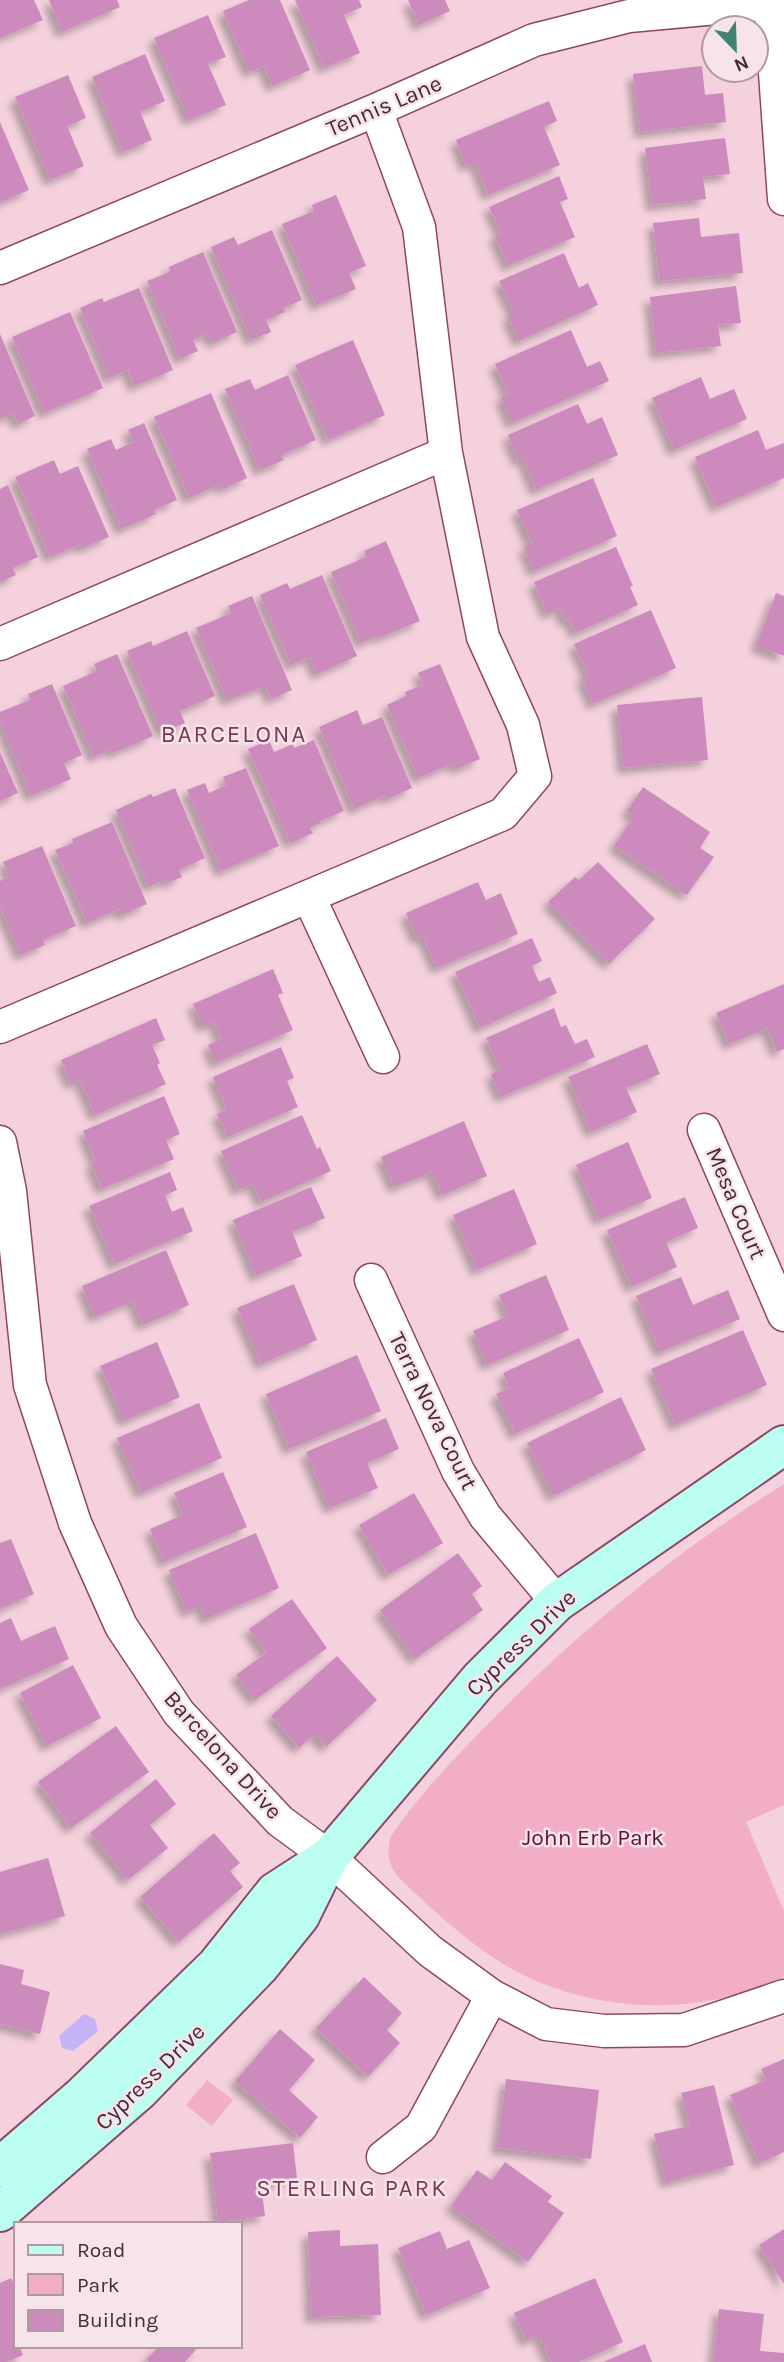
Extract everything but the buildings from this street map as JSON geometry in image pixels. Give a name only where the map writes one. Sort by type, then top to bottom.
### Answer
[{"type":"street","name":"Tennis Lane","points":[[0,268],[376,110],[534,40],[628,16],[777,2]]},
{"type":"street","points":[[777,2],[784,200]]},
{"type":"street","points":[[0,1027],[503,814],[535,776],[523,725],[483,637],[446,453],[419,227],[376,110]]},
{"type":"street","points":[[0,645],[446,453]]},
{"type":"street","points":[[309,897],[383,1057]]},
{"type":"street","name":"Mesa Court","points":[[704,1130],[784,1315]]},
{"type":"street","name":"Barcelona Drive","points":[[0,1142],[10,1191],[30,1385],[75,1523],[121,1626],[179,1713],[280,1821],[329,1857],[430,1951],[492,1996],[546,2024],[604,2031],[684,2030],[784,1996]]},
{"type":"street","name":"Terra Nova Court","points":[[371,1280],[458,1471],[485,1516],[557,1602]]},
{"type":"street","name":"Cypress Drive","points":[[0,2213],[139,2091],[259,1967],[300,1916],[329,1857],[480,1679],[557,1602],[784,1445]]},
{"type":"street","name":"Cypress Drive","points":[[0,2168],[81,2097],[215,1966],[275,1892],[329,1857]]},
{"type":"street","points":[[383,2157],[421,2127],[492,1996]]},
{"type":"green space","name":"John Erb Park","points":[[784,1484],[784,1805],[746,1822],[784,1911],[784,1977],[722,1998],[658,2005],[630,2004],[573,1994],[521,1974],[471,1942],[399,1878],[389,1858],[391,1836],[449,1765],[555,1659],[665,1566]]},
{"type":"green space","points":[[207,2080],[233,2100],[212,2126],[186,2105]]},
{"type":"shaded area","points":[[84,2014],[95,2019],[98,2031],[73,2051],[62,2048],[59,2036]]},
{"type":"district","name":"BARCELONA","points":[[234,734]]},
{"type":"district","name":"STERLING PARK","points":[[352,2188]]}]
